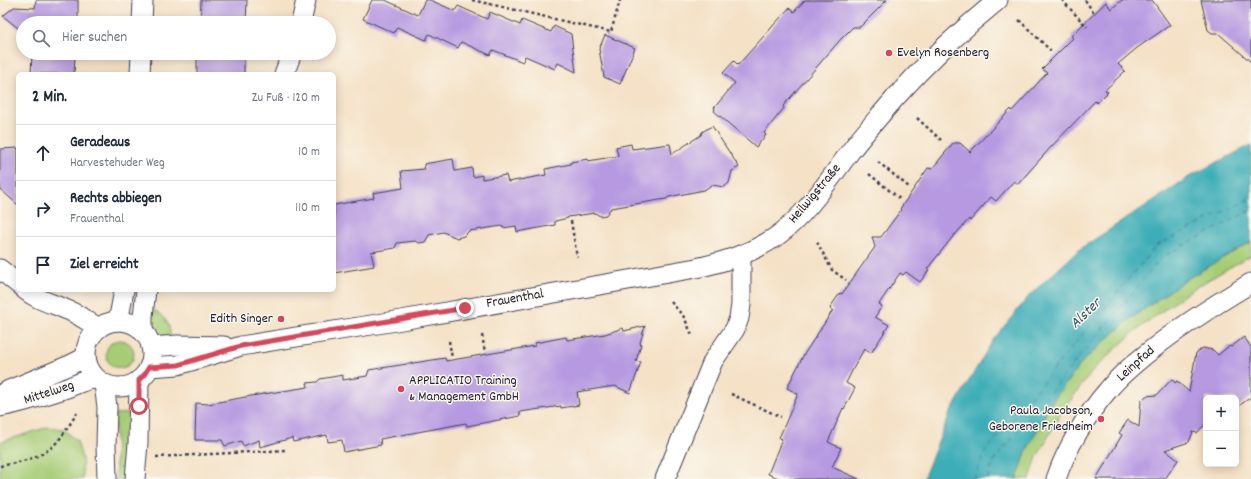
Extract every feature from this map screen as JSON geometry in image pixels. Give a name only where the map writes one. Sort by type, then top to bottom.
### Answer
[{"type":"street","points":[[142,16],[143,0]]},
{"type":"street","points":[[303,16],[306,0]]},
{"type":"street","name":"Heilwigstraße","points":[[741,255],[776,237],[799,217],[851,150],[896,97],[964,29],[998,0]]},
{"type":"street","points":[[140,72],[141,60]]},
{"type":"street","points":[[285,72],[289,60]]},
{"type":"street","points":[[666,479],[713,361],[735,329],[739,318],[741,305],[741,255]]},
{"type":"street","name":"Frauenthal","points":[[144,373],[178,365],[241,346],[427,316],[696,268],[723,262],[741,255]]},
{"type":"street","points":[[0,269],[16,282]]},
{"type":"street","name":"Leinpfad","points":[[1056,479],[1061,464],[1082,426],[1108,390],[1133,364],[1169,335],[1251,283]]},
{"type":"street","points":[[28,292],[48,304],[66,309],[78,315],[99,328]]},
{"type":"street","points":[[117,322],[124,292]]},
{"type":"street","points":[[135,479],[144,373],[152,357],[142,316],[146,292]]},
{"type":"street","points":[[144,373],[130,385],[113,387],[101,381],[89,369],[86,357],[88,342],[94,332],[107,323],[117,322],[131,324],[147,340]]},
{"type":"street","name":"Frauenthal","points":[[147,340],[177,345],[241,346]]},
{"type":"street","name":"Mittelweg","points":[[0,395],[86,357]]},
{"type":"street","name":"Mittelweg","points":[[0,407],[69,387],[89,379],[101,381]]},
{"type":"street","points":[[101,381],[107,407],[107,479]]},
{"type":"path","points":[[472,0],[611,32],[620,0]]},
{"type":"path","points":[[1062,0],[1087,27]]},
{"type":"path","points":[[1085,0],[1094,13]]},
{"type":"path","points":[[1019,20],[1051,51]]},
{"type":"path","points":[[917,118],[941,140]]},
{"type":"path","points":[[878,162],[909,187]]},
{"type":"path","points":[[869,174],[900,199]]},
{"type":"path","points":[[571,221],[577,257]]},
{"type":"path","points":[[817,242],[832,270],[846,280]]},
{"type":"path","points":[[671,302],[684,318],[692,335]]},
{"type":"path","points":[[482,335],[485,352]]},
{"type":"path","points":[[449,341],[452,358]]},
{"type":"path","points":[[731,394],[782,417]]},
{"type":"path","points":[[0,466],[37,456],[49,449],[62,436],[77,412]]},
{"type":"path","points":[[153,457],[287,450]]},
{"type":"green space","points":[[1251,242],[1251,255],[1191,290],[1134,332],[1095,368],[1063,410],[1037,457],[1030,479],[1017,479],[1026,452],[1051,403],[1083,361],[1126,322],[1185,280]]},
{"type":"green space","points":[[149,308],[162,315],[165,319],[169,327],[170,337],[159,334],[153,327],[150,319]]},
{"type":"green space","points":[[120,340],[126,341],[130,344],[133,348],[133,360],[130,364],[126,367],[120,368],[114,367],[110,364],[107,360],[106,354],[107,348],[110,344],[114,341]]},
{"type":"green space","points":[[133,413],[128,479],[116,479],[115,414]]},
{"type":"green space","points":[[48,427],[64,429],[77,441],[82,458],[83,479],[0,479],[0,442]]},
{"type":"water","name":"Alster","points":[[1251,145],[1251,242],[1185,280],[1126,322],[1083,361],[1051,403],[1026,452],[1017,479],[923,479],[950,413],[993,340],[1029,296],[1080,249],[1192,175]]},
{"type":"building","points":[[36,0],[78,0],[78,16],[16,16],[16,26],[3,16],[14,7],[35,8]]},
{"type":"building","points":[[201,0],[247,0],[246,16],[200,16]]},
{"type":"building","points":[[372,0],[385,0],[418,15],[425,0],[430,0],[455,11],[458,6],[487,19],[490,12],[520,25],[522,20],[551,32],[554,26],[571,34],[576,72],[558,63],[555,69],[525,56],[523,62],[493,50],[490,55],[461,42],[458,48],[429,34],[426,40],[397,27],[394,33],[363,19]]},
{"type":"building","points":[[805,0],[887,0],[860,27],[853,27],[840,40],[783,106],[784,108],[764,133],[766,135],[756,147],[714,111],[714,108],[735,83],[723,73],[734,61],[738,65],[789,8],[794,12]]},
{"type":"building","points":[[1122,0],[1152,0],[1170,25],[1137,48],[1118,64],[1125,71],[1105,90],[1108,92],[1097,103],[1095,101],[1018,184],[1014,181],[996,201],[991,197],[970,221],[969,219],[927,269],[929,270],[920,282],[906,272],[903,275],[900,273],[879,304],[882,306],[875,317],[889,325],[871,353],[864,349],[853,369],[846,383],[855,388],[844,409],[843,408],[828,442],[841,448],[832,467],[859,479],[781,479],[768,474],[782,439],[779,438],[798,394],[787,388],[803,356],[833,310],[830,309],[831,306],[840,293],[842,294],[875,247],[872,237],[881,237],[901,210],[900,209],[928,168],[932,169],[953,143],[960,143],[970,152],[1011,109],[1012,111],[1047,73],[1042,69],[1073,38],[1071,36],[1106,2],[1111,9]]},
{"type":"building","points":[[1201,0],[1251,0],[1251,62],[1218,33],[1212,33],[1208,30]]},
{"type":"building","points":[[605,35],[635,48],[620,84],[604,77],[599,49]]},
{"type":"building","points":[[32,60],[75,60],[74,72],[31,72]]},
{"type":"building","points":[[197,60],[244,60],[244,72],[197,72]]},
{"type":"building","points":[[712,126],[739,167],[732,171],[729,183],[724,187],[712,185],[704,190],[669,197],[666,199],[611,208],[606,215],[600,216],[595,213],[568,217],[555,221],[555,225],[517,232],[516,226],[503,228],[502,226],[469,231],[464,236],[457,238],[443,232],[429,235],[425,242],[419,243],[415,241],[397,243],[395,248],[371,252],[374,266],[336,273],[336,205],[374,198],[373,193],[403,188],[401,171],[425,169],[424,164],[453,159],[455,171],[472,168],[473,177],[482,175],[482,179],[506,175],[508,182],[546,175],[545,169],[571,164],[571,162],[618,156],[616,147],[631,144],[632,149],[670,144],[672,154],[701,135],[702,132]]},
{"type":"building","points":[[16,148],[16,203],[0,189],[0,149]]},
{"type":"building","points":[[645,326],[636,361],[641,362],[630,393],[615,386],[577,392],[579,405],[520,412],[520,416],[467,426],[466,423],[380,439],[381,445],[344,452],[342,440],[328,442],[327,435],[293,442],[292,438],[260,447],[259,440],[243,446],[241,441],[225,446],[222,440],[195,440],[196,403],[208,404],[308,387],[307,383],[343,375],[343,380],[367,376],[369,370],[445,358],[446,361],[535,346],[535,343],[566,337],[567,340],[605,334],[623,328],[624,331]]},
{"type":"building","points":[[1244,337],[1251,347],[1251,397],[1239,406],[1239,395],[1203,395],[1203,426],[1197,433],[1193,432],[1189,442],[1165,450],[1178,460],[1165,479],[1096,479],[1122,435],[1119,433],[1128,420],[1139,427],[1141,401],[1146,396],[1157,395],[1172,379],[1175,383],[1177,381],[1189,392],[1196,353],[1203,348],[1213,350],[1218,355],[1229,346],[1231,347]]},
{"type":"ferry route","points":[[974,479],[985,452],[1156,246],[1251,198]]},
{"type":"ferry route","points":[[987,479],[995,459],[1162,257],[1251,210]]},
{"type":"place","name":"Evelyn Rosenberg","points":[[889,53]]},
{"type":"place","name":"Edith Singer","points":[[281,319]]},
{"type":"place","name":"APPLICATIO Training & Management GmbH","points":[[401,389]]},
{"type":"place","name":"Paula Jacobson, Geborene Friedheim","points":[[1101,419]]},
{"type":"route","points":[[139,406],[139,380],[149,367],[178,365],[241,346],[396,321],[465,308]]}]
